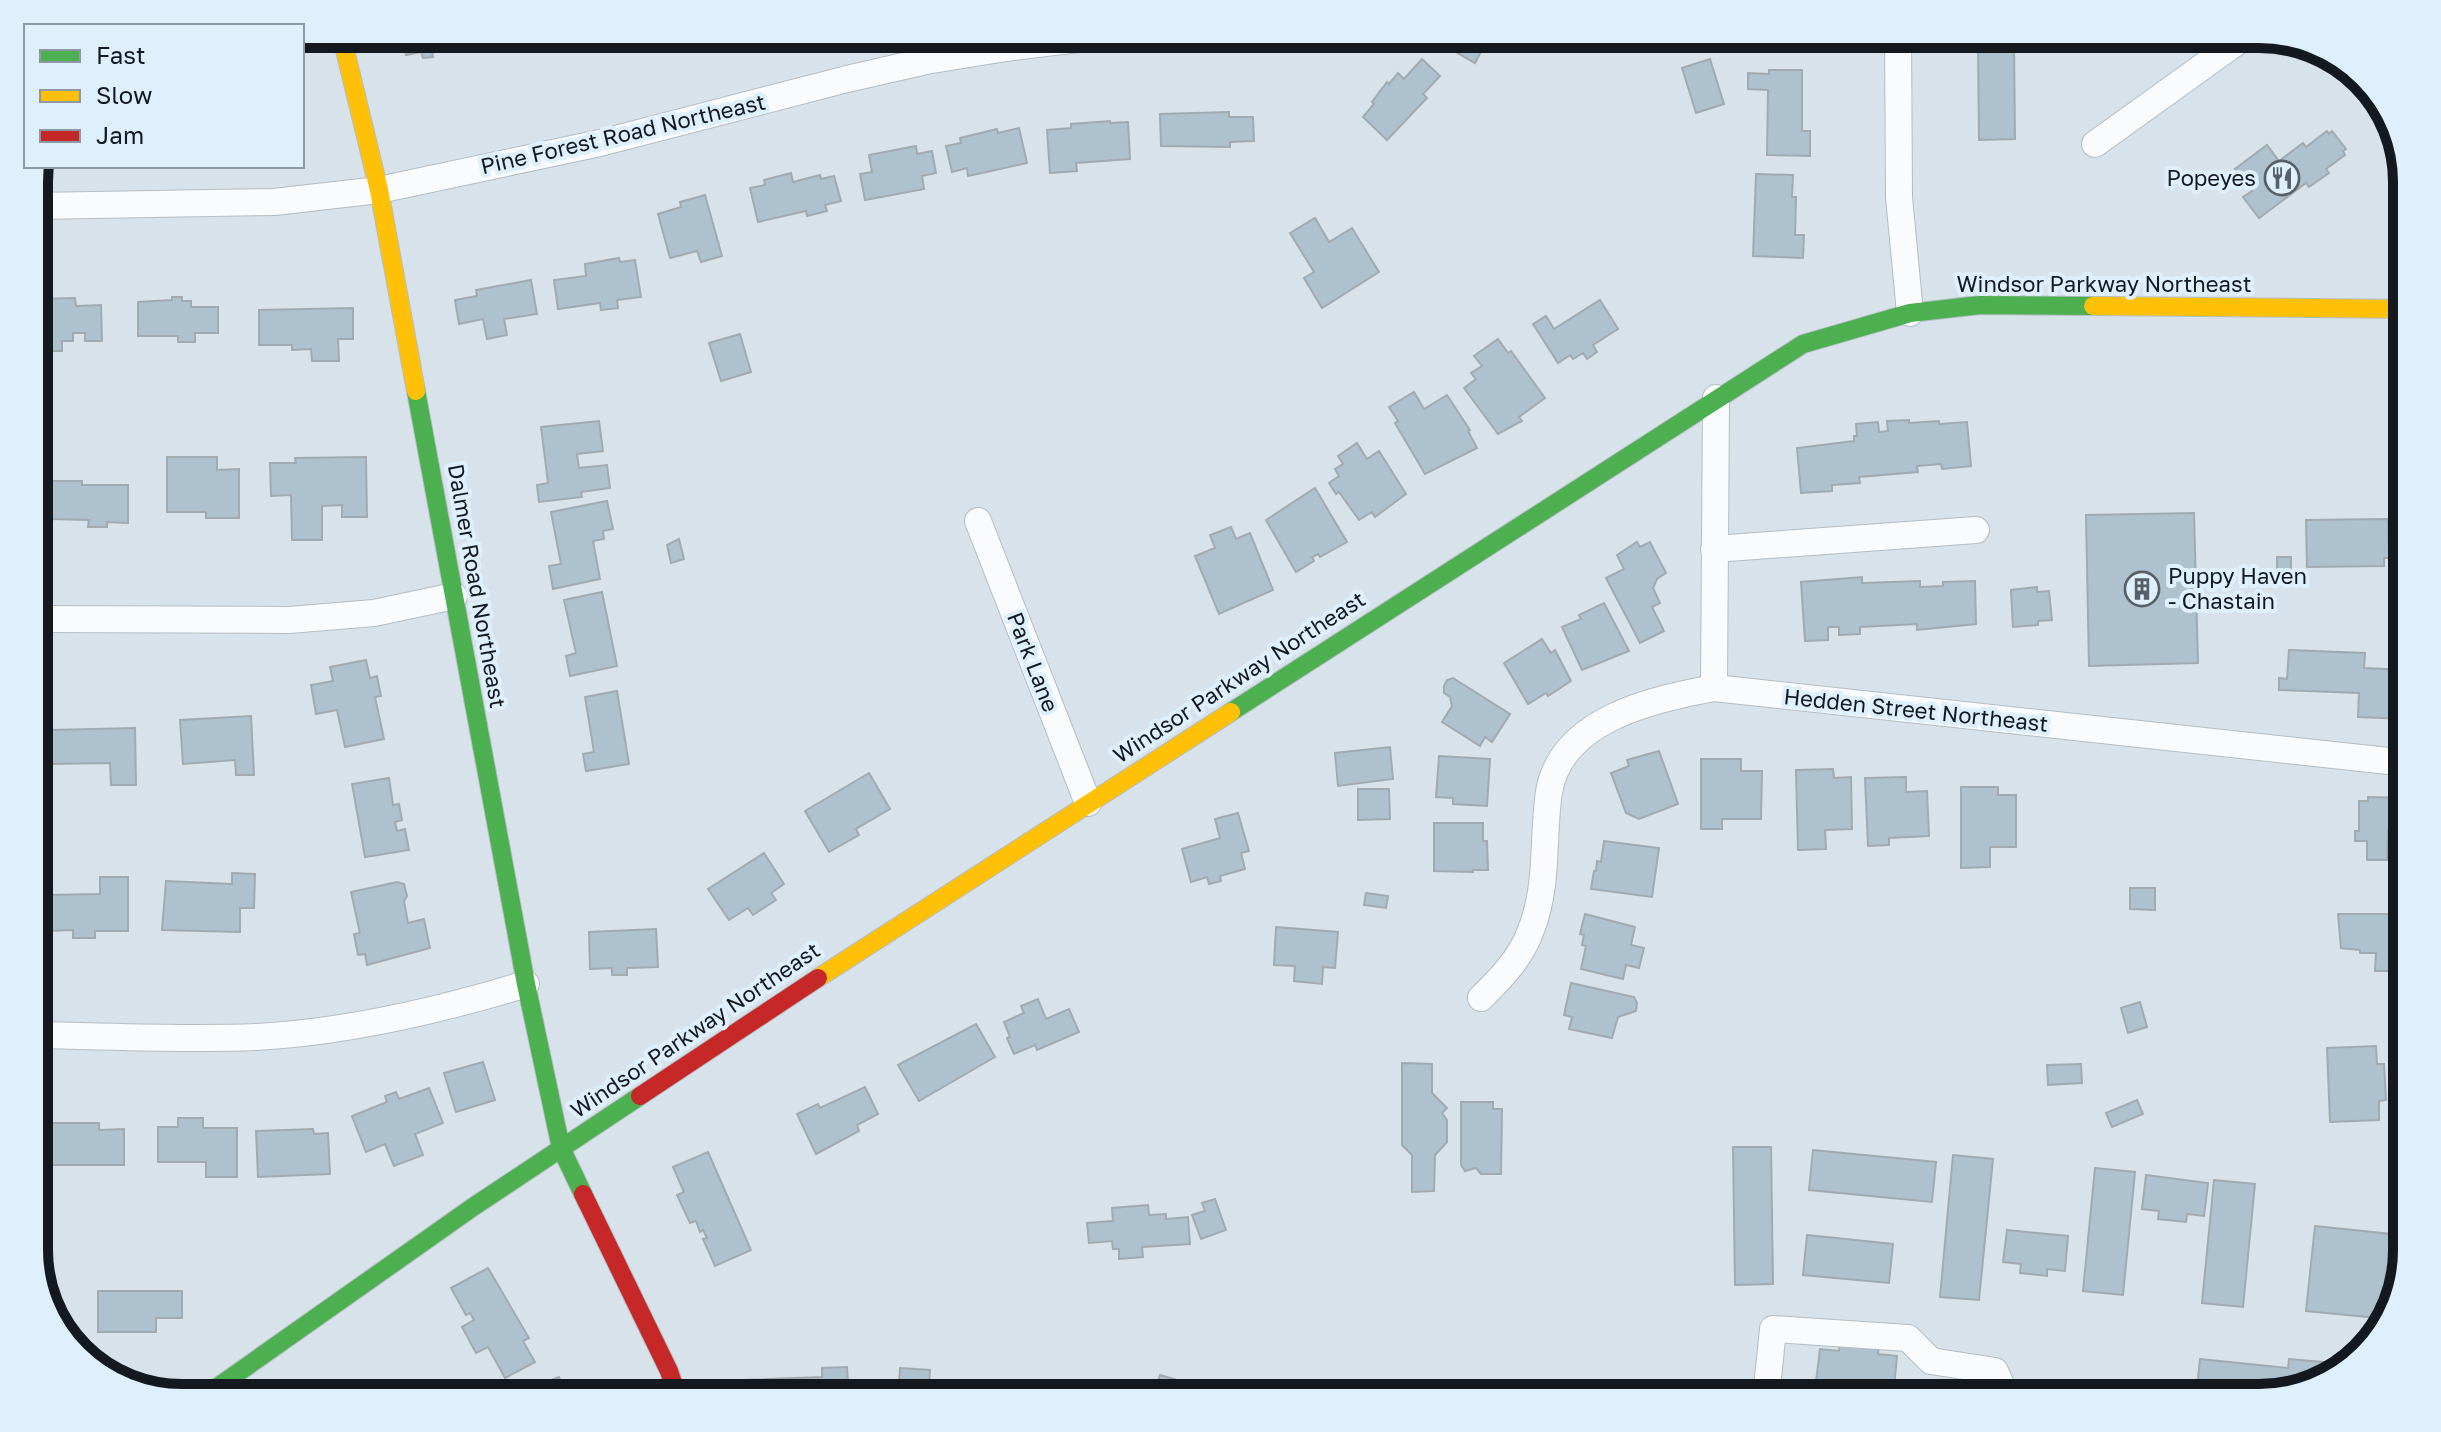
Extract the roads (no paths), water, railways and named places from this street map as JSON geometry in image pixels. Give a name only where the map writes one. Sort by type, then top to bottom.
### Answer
[{"type":"street","name":"Dalmer Road Northeast","points":[[344,48],[379,190],[526,984],[561,1148],[673,1384]]},
{"type":"street","name":"Pine Forest Road Northeast","points":[[48,206],[274,202],[379,190],[600,143],[926,61],[1006,48]]},
{"type":"street","points":[[1898,48],[1899,197],[1910,313]]},
{"type":"street","points":[[2095,144],[2229,48]]},
{"type":"street","name":"Windsor Parkway Northeast","points":[[222,1384],[561,1148],[1088,803],[1803,344],[1910,313],[1980,305],[2393,309]]},
{"type":"street","points":[[1714,688],[1716,398]]},
{"type":"street","name":"Park Lane","points":[[978,521],[1088,803]]},
{"type":"street","points":[[1714,549],[1976,530]]},
{"type":"street","points":[[48,619],[289,620],[374,613],[454,596]]},
{"type":"street","name":"Hedden Street Northeast","points":[[1481,998],[1511,967],[1532,930],[1546,870],[1549,791],[1567,752],[1588,732],[1629,709],[1666,696],[1714,688],[2393,761]]},
{"type":"street","points":[[48,1035],[255,1037],[324,1030],[392,1020],[526,984]]},
{"type":"street","points":[[1767,1384],[1773,1329],[1908,1338],[1931,1361],[1995,1371],[2001,1384]]},
{"type":"place","name":"Popeyes","points":[[2282,178]]},
{"type":"place","name":"Puppy Haven - Chastain","points":[[2142,589]]}]
